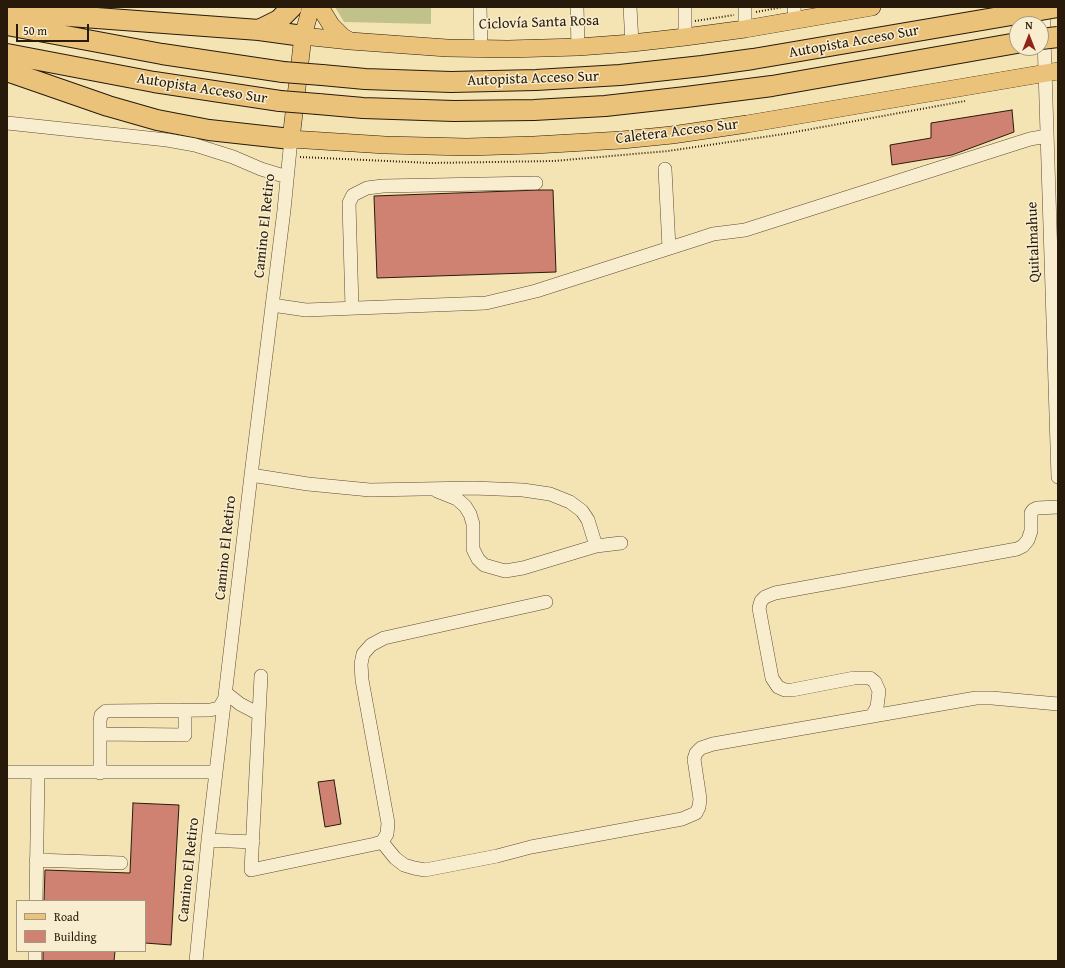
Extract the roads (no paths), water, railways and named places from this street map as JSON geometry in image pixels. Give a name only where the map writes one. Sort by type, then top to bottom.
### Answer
[{"type":"highway","points":[[259,30],[279,20],[292,7]]},
{"type":"highway","name":"Autopista Acceso Sur","points":[[7,25],[162,54],[283,72],[386,80],[458,82],[536,80],[620,75],[702,66],[753,59],[1058,7]]},
{"type":"highway","points":[[7,10],[259,30],[303,36]]},
{"type":"highway","name":"Autopista Acceso Sur","points":[[7,54],[154,82],[280,101],[409,110],[461,111],[534,110],[626,104],[686,98],[772,86],[1009,45]]},
{"type":"highway","points":[[7,71],[108,106],[157,120],[209,130],[291,138]]},
{"type":"main road","points":[[300,7],[303,36]]},
{"type":"main road","points":[[291,138],[303,36],[311,7]]},
{"type":"main road","points":[[320,7],[331,26],[350,41]]},
{"type":"main road","points":[[303,36],[414,46],[481,49],[578,47],[632,43],[745,17],[792,12],[844,10],[872,7]]},
{"type":"main road","name":"Caletera Acceso Sur","points":[[291,138],[385,145],[467,147],[622,140],[672,135],[732,126],[1051,72]]},
{"type":"street","points":[[480,7],[481,49]]},
{"type":"street","points":[[577,7],[578,47]]},
{"type":"street","points":[[630,7],[632,43]]},
{"type":"street","points":[[685,7],[685,30]]},
{"type":"street","name":"Quitalmahue","points":[[1036,10],[1051,72],[1047,136],[1058,477]]},
{"type":"street","points":[[7,123],[167,140],[195,145],[287,177]]},
{"type":"street","points":[[272,305],[306,310],[486,303],[536,291],[714,234],[746,230],[1030,139],[1047,136]]},
{"type":"street","name":"Camino El Retiro","points":[[196,961],[208,840],[226,696],[250,475],[272,305],[291,138]]},
{"type":"street","points":[[665,170],[669,248]]},
{"type":"street","points":[[352,308],[349,203],[353,195],[367,188],[383,186],[536,183]]},
{"type":"street","points":[[250,475],[308,484],[370,490],[473,488],[523,490],[550,494],[570,502],[582,511],[588,520],[596,546]]},
{"type":"street","points":[[434,489],[457,500],[465,506],[470,514],[473,524],[473,549],[478,559],[484,566],[505,570],[523,568],[596,546],[621,543]]},
{"type":"street","points":[[872,716],[877,707],[879,690],[875,682],[870,678],[854,678],[792,690],[785,690],[778,687],[772,678],[759,608],[761,601],[765,597],[776,593],[1017,549],[1023,546],[1028,540],[1031,531],[1031,512],[1037,508],[1058,507]]},
{"type":"street","points":[[261,676],[252,870],[375,844],[382,842],[387,834],[388,824],[362,680],[361,664],[363,654],[371,645],[384,638],[546,602]]},
{"type":"street","points":[[100,773],[100,721],[101,715],[106,711],[210,710],[219,708],[226,696],[259,714]]},
{"type":"street","points":[[382,842],[395,858],[404,864],[425,870],[497,856],[530,847],[682,819],[696,813],[699,807],[700,799],[694,759],[696,753],[701,748],[712,744],[976,698],[1058,704]]},
{"type":"street","points":[[100,734],[185,734],[185,710]]},
{"type":"street","points":[[7,772],[216,772]]},
{"type":"street","points":[[36,900],[38,772]]},
{"type":"street","points":[[208,840],[253,842]]},
{"type":"street","points":[[36,860],[120,863]]}]
